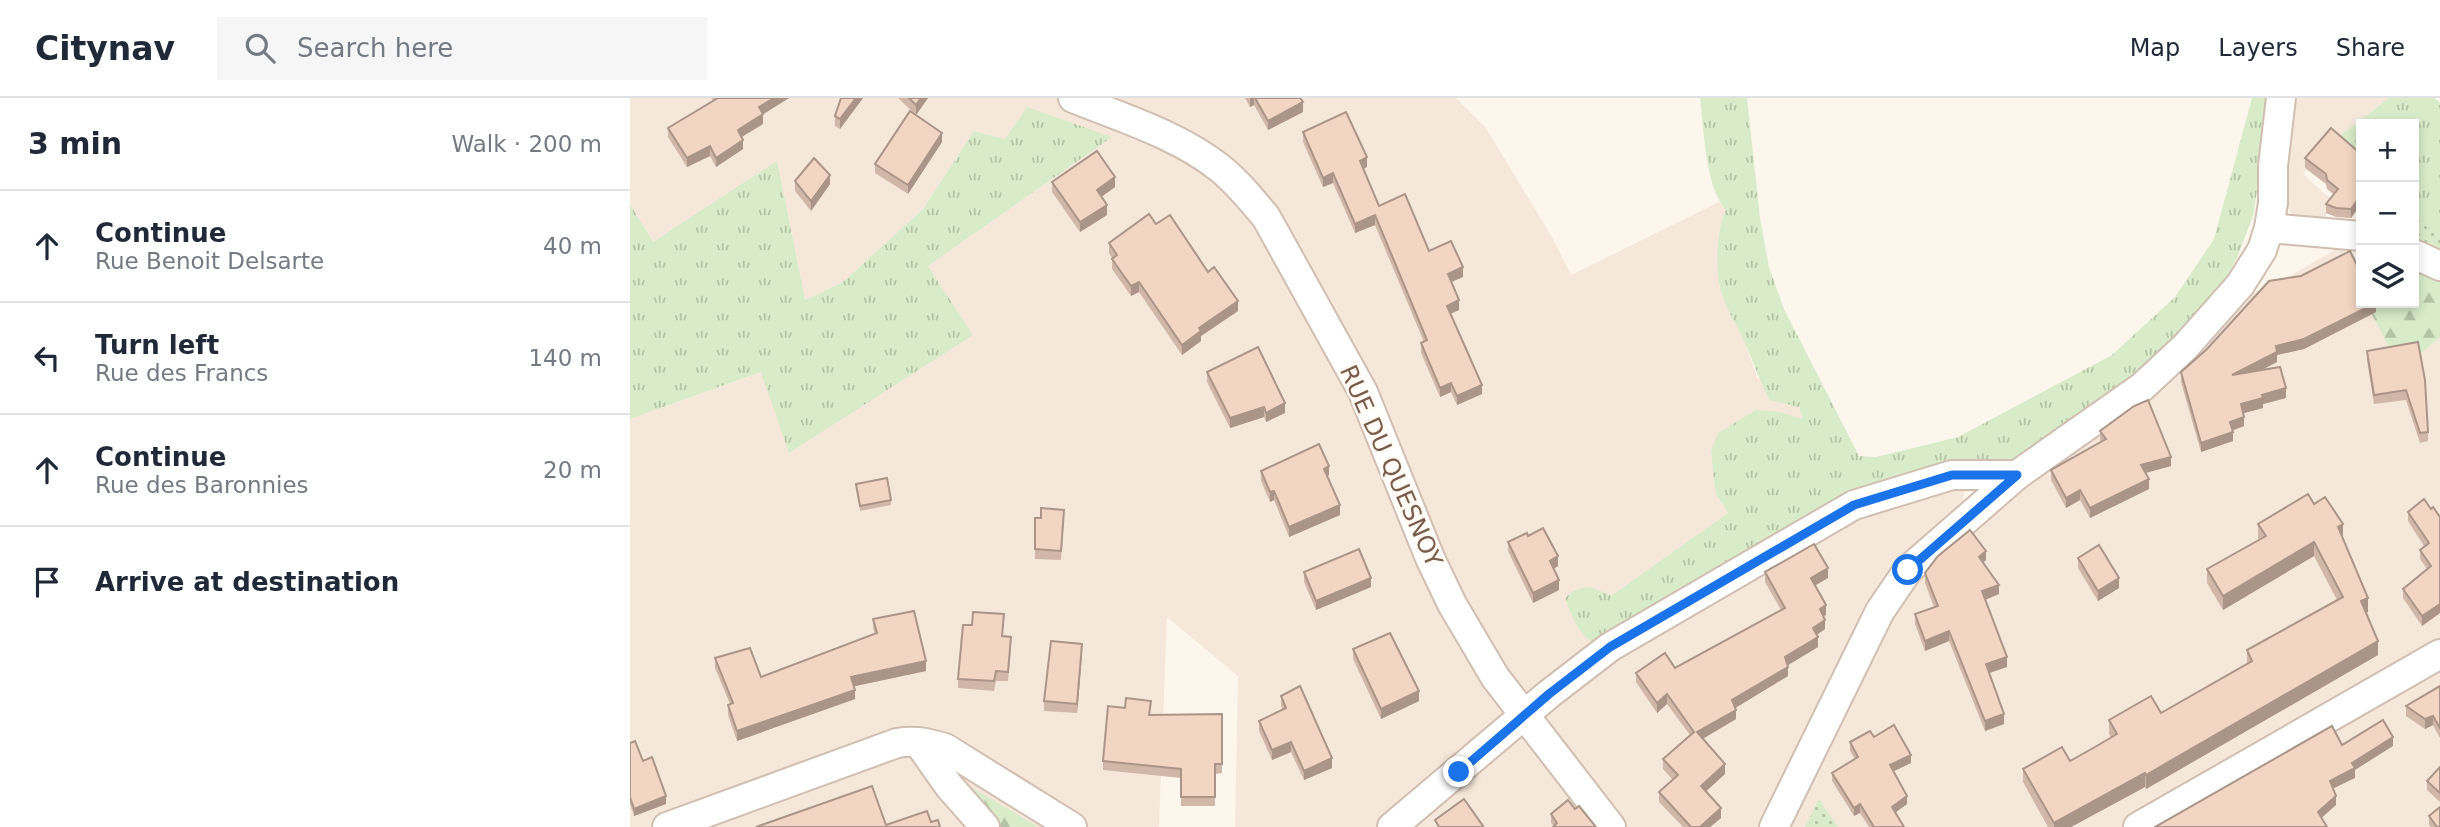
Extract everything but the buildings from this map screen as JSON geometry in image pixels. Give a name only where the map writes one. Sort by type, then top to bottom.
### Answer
[{"type":"street","name":"RUE DU QUESNOY","points":[[1073,98],[1168,137],[1220,168],[1266,217],[1363,392],[1430,558],[1452,604],[1495,677],[1611,827]]},
{"type":"street","points":[[1774,827],[1880,611],[1908,570],[2017,475],[2115,408],[2167,365],[2240,285],[2262,250],[2269,228],[2281,98]]},
{"type":"street","points":[[2269,228],[2356,236]]},
{"type":"street","points":[[2419,256],[2440,266]]},
{"type":"street","points":[[1392,827],[1523,716],[1610,647],[1854,505],[1952,475],[2017,475]]},
{"type":"street","points":[[2138,827],[2440,654]]},
{"type":"street","points":[[918,741],[949,786],[985,827]]},
{"type":"street","points":[[667,827],[897,743],[918,741],[945,748],[1072,827]]},
{"type":"shaded area","points":[[630,98],[1456,98],[1486,128],[1553,239],[1571,275],[1719,202],[1726,210],[1747,348],[1757,377],[1799,407],[1803,420],[1780,412],[1711,451],[1716,494],[1728,513],[1575,624],[1850,508],[1959,485],[1965,489],[1964,499],[1929,536],[2240,285],[2253,293],[2281,281],[2343,245],[2356,287],[2356,308],[2369,308],[2374,317],[2416,358],[2440,337],[2440,827],[1235,827],[1238,676],[1167,617],[1159,827],[630,827],[630,419],[762,372],[789,452],[972,335],[928,266],[1112,137],[1005,139],[974,131],[923,209],[843,282],[805,300],[653,243],[630,204]]},
{"type":"shaded area","points":[[2281,98],[2389,98],[2362,119],[2356,119],[2356,123],[2328,145],[2303,174],[2335,203],[2324,218],[2346,227],[2293,217],[2286,203]]},
{"type":"green space","points":[[1700,98],[1747,98],[1760,218],[1769,267],[1784,309],[1859,456],[1876,457],[1958,437],[2112,355],[2175,297],[2214,239],[2252,98],[2281,98],[2261,166],[2253,216],[2227,276],[2240,285],[2225,301],[2017,475],[1968,464],[1595,645],[1580,630],[1565,598],[1582,588],[1598,590],[1611,596],[1728,513],[1716,494],[1714,480],[1711,451],[1718,433],[1756,410],[1780,412],[1803,419],[1799,407],[1770,400],[1721,291],[1718,250],[1720,228],[1726,210],[1719,200],[1710,173]]},
{"type":"green space","points":[[2389,98],[2435,98],[2440,103],[2440,238],[2419,220],[2419,119],[2362,119]]},
{"type":"green space","points":[[1027,107],[1112,137],[928,266],[973,335],[789,453],[761,372],[630,419],[630,204],[653,242],[777,161],[805,300],[843,282],[923,209],[974,131],[1005,139]]},
{"type":"green space","points":[[2356,123],[2356,169],[2328,145]]},
{"type":"green space","points":[[2419,220],[2440,238],[2440,266],[2419,256]]},
{"type":"green space","points":[[2419,256],[2440,266],[2440,337],[2416,358],[2396,361],[2369,308],[2419,308]]},
{"type":"green space","points":[[973,788],[1038,827],[985,827],[964,802]]},
{"type":"green space","points":[[1819,799],[1838,827],[1805,827]]},
{"type":"route","points":[[1459,772],[1549,694],[1610,647],[1854,505],[1952,475],[2017,475],[1908,570]]}]
